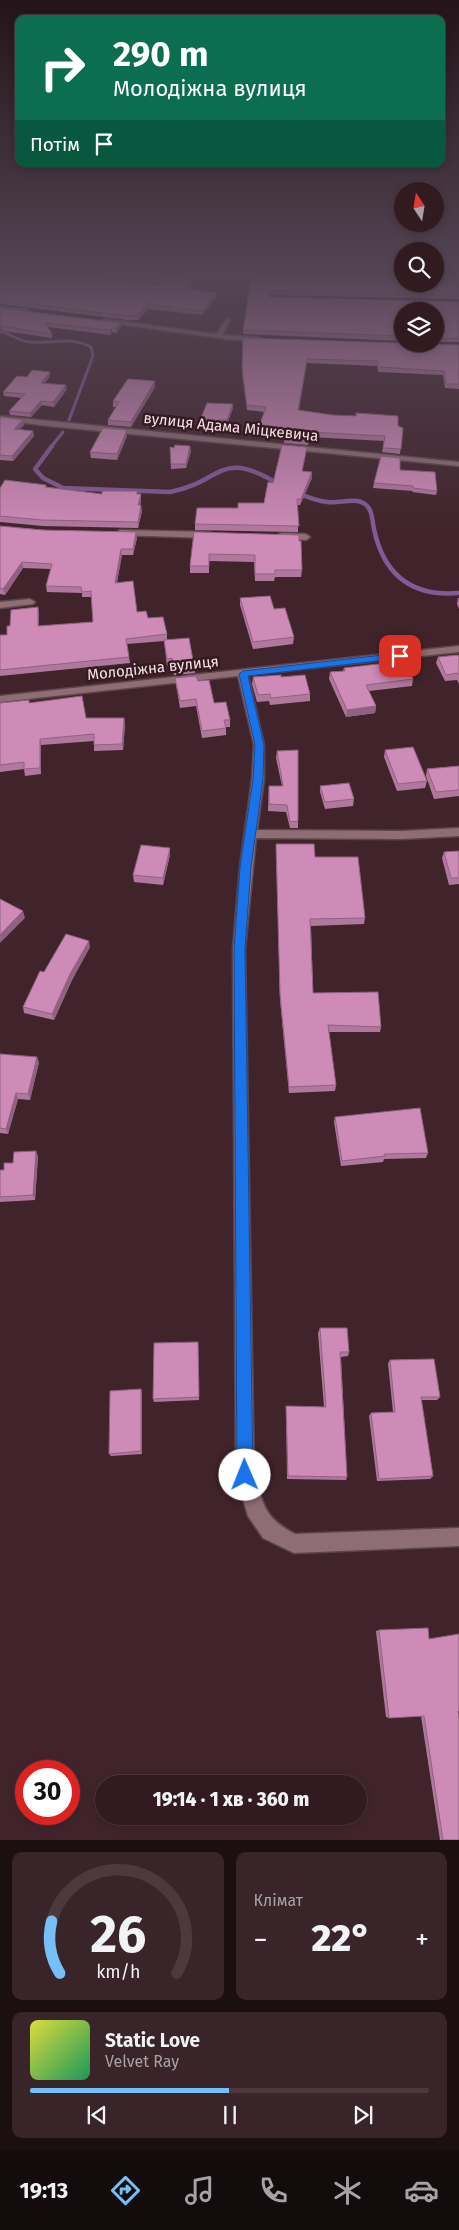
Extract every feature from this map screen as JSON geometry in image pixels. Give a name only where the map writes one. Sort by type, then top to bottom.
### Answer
[{"type":"street","name":"вулиця Адама Міцкевича","points":[[0,418],[459,464]]},
{"type":"street","points":[[111,532],[218,535]]},
{"type":"street","points":[[277,536],[306,537]]},
{"type":"street","points":[[0,605],[30,602]]},
{"type":"street","name":"Молодіжна вулиця","points":[[0,699],[459,649]]},
{"type":"street","points":[[243,674],[259,745],[258,779],[246,867],[240,959],[245,1475],[255,1509],[270,1531],[294,1544],[459,1537]]},
{"type":"street","points":[[250,834],[402,835],[459,832]]},
{"type":"building","points":[[242,360],[307,360],[298,410],[332,415],[356,416],[356,413],[398,416],[398,426],[403,428],[401,449],[383,448],[385,436],[310,432],[308,440],[284,438],[287,429],[259,427],[266,407],[247,405]]},
{"type":"building","points":[[338,360],[459,360],[459,384],[446,384],[444,371],[378,367],[378,361]]},
{"type":"building","points":[[32,370],[50,372],[41,383],[66,385],[53,402],[41,401],[30,413],[9,411],[25,394],[3,392],[17,376],[27,377]]},
{"type":"building","points":[[128,379],[155,381],[131,422],[108,420],[119,402],[113,401]]},
{"type":"building","points":[[207,403],[233,404],[227,420],[219,420],[217,424],[199,423]]},
{"type":"building","points":[[2,417],[23,420],[14,429],[33,431],[12,456],[0,455],[0,419]]},
{"type":"building","points":[[103,428],[127,430],[117,454],[90,452]]},
{"type":"building","points":[[175,445],[190,446],[186,464],[171,464],[170,447],[174,448]]},
{"type":"building","points":[[282,445],[307,447],[302,471],[312,472],[301,499],[297,499],[299,526],[195,524],[197,508],[238,508],[238,503],[264,503],[268,482],[273,483]]},
{"type":"building","points":[[381,456],[400,458],[400,470],[435,472],[437,491],[413,488],[413,486],[374,483]]},
{"type":"building","points":[[5,480],[102,494],[102,491],[137,491],[137,494],[141,494],[138,505],[141,505],[138,522],[42,520],[0,516],[0,488]]},
{"type":"building","points":[[0,526],[42,530],[136,532],[133,549],[121,549],[115,583],[133,581],[137,612],[146,611],[148,618],[163,617],[167,634],[126,639],[129,657],[0,670],[0,635],[7,635],[7,626],[10,626],[11,610],[38,607],[38,626],[93,622],[91,591],[82,592],[81,587],[46,586],[52,564],[22,562],[3,589],[0,588]]},
{"type":"building","points":[[194,532],[299,535],[302,570],[275,570],[275,574],[255,574],[255,555],[209,554],[209,566],[190,566]]},
{"type":"building","points":[[270,596],[274,609],[285,608],[294,637],[253,642],[240,598]]},
{"type":"building","points":[[189,638],[194,666],[174,668],[172,658],[167,659],[164,640]]},
{"type":"building","points":[[458,655],[459,675],[458,673],[446,675],[438,657]]},
{"type":"building","points":[[404,661],[413,679],[366,685],[376,706],[347,710],[330,672],[345,671],[344,668]]},
{"type":"building","points":[[281,675],[281,677],[305,675],[310,694],[271,698],[270,694],[258,695],[253,677]]},
{"type":"building","points":[[196,676],[198,681],[209,680],[214,703],[226,702],[230,720],[224,720],[226,728],[202,731],[196,699],[180,701],[175,678]]},
{"type":"building","points":[[82,696],[86,718],[124,718],[122,744],[94,745],[94,734],[40,739],[40,768],[24,769],[24,762],[0,765],[0,703],[29,700],[29,703]]},
{"type":"building","points":[[413,747],[427,781],[398,784],[385,750]]},
{"type":"building","points":[[298,750],[298,821],[290,822],[287,805],[269,804],[269,786],[283,786],[277,751]]},
{"type":"building","points":[[459,766],[459,790],[436,792],[427,769]]},
{"type":"building","points":[[349,783],[354,799],[325,802],[320,786]]},
{"type":"building","points":[[276,844],[314,844],[315,857],[358,857],[365,918],[310,919],[313,993],[378,992],[381,1027],[328,1025],[336,1085],[289,1087],[280,994]]},
{"type":"building","points":[[141,845],[170,848],[163,878],[133,875]]},
{"type":"building","points":[[459,851],[459,878],[451,878],[444,852]]},
{"type":"building","points":[[0,899],[23,911],[0,935]]},
{"type":"building","points":[[66,934],[89,941],[70,974],[52,1014],[23,1007],[40,971],[44,972]]},
{"type":"building","points":[[0,1054],[37,1057],[28,1094],[16,1093],[6,1129],[0,1128]]},
{"type":"building","points":[[420,1108],[428,1153],[384,1154],[385,1156],[342,1161],[335,1117]]},
{"type":"building","points":[[36,1151],[33,1195],[0,1197],[0,1170],[4,1170],[4,1163],[13,1163],[14,1152]]},
{"type":"building","points":[[320,1328],[347,1328],[349,1352],[340,1352],[347,1477],[288,1476],[286,1406],[326,1407]]},
{"type":"building","points":[[198,1342],[199,1397],[153,1399],[154,1343]]},
{"type":"building","points":[[434,1359],[440,1397],[421,1397],[433,1476],[379,1479],[371,1413],[395,1412],[390,1360]]},
{"type":"building","points":[[141,1389],[141,1451],[109,1454],[110,1391]]},
{"type":"building","points":[[428,1628],[429,1639],[459,1634],[459,1840],[443,1840],[424,1716],[389,1718],[379,1630]]},
{"type":"waterway","points":[[69,420],[92,360]]},
{"type":"waterway","points":[[51,447],[63,432]]},
{"type":"waterway","points":[[52,446],[35,469],[43,478],[63,488],[170,492],[232,468],[245,469],[260,474],[280,485]]},
{"type":"waterway","points":[[298,493],[323,501],[357,501],[365,504],[371,512],[379,545],[393,571],[414,587],[427,591],[459,593]]},
{"type":"route","points":[[245,1475],[240,949],[246,867],[258,779],[259,745],[243,674],[400,656]]}]
